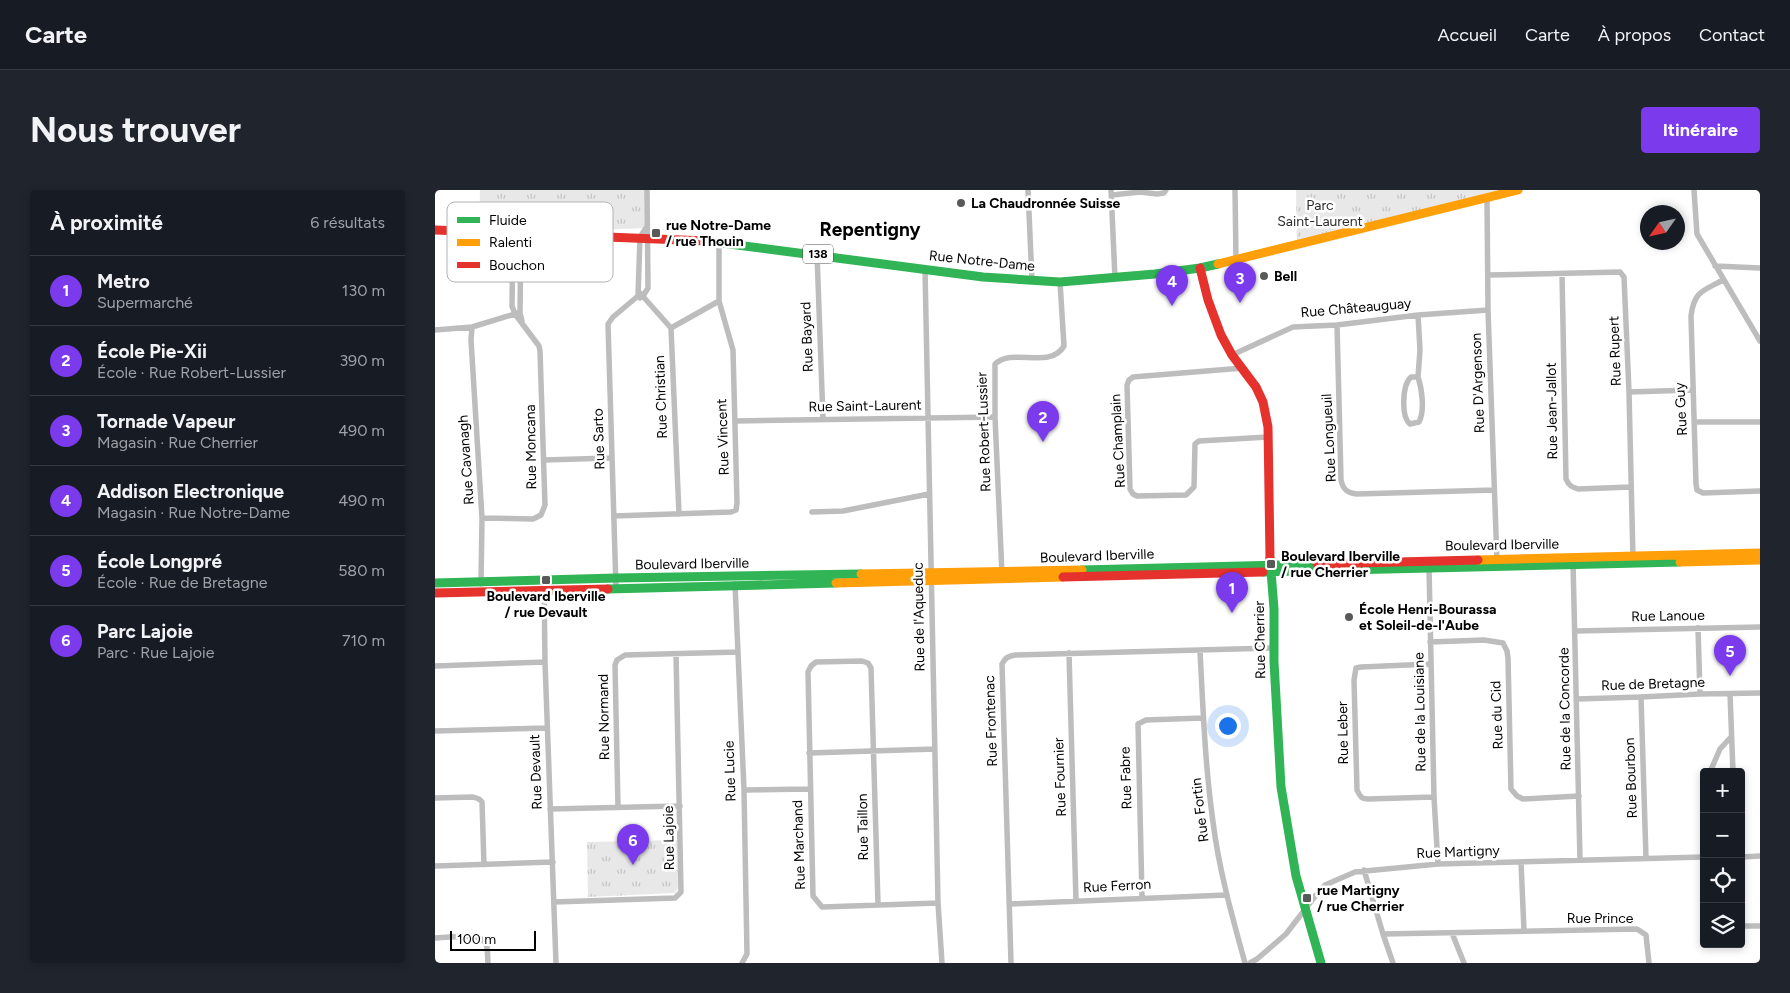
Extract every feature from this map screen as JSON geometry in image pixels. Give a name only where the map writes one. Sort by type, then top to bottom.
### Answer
[{"type":"street","points":[[647,190],[641,294],[671,328],[719,301]]},
{"type":"street","points":[[1028,190],[1031,280]]},
{"type":"street","points":[[1115,278],[1111,192],[1157,194],[1164,193],[1166,190]]},
{"type":"street","points":[[1235,190],[1236,259]]},
{"type":"street","name":"Rue Notre-Dame","points":[[613,234],[645,234],[719,242],[983,277],[1060,282],[1200,268],[1518,190]]},
{"type":"street","points":[[1694,190],[1697,234],[1723,280],[1758,333],[1760,341]]},
{"type":"street","name":"Rue D'Argenson","points":[[1487,198],[1497,563]]},
{"type":"street","name":"Rue Vincent","points":[[614,516],[731,512],[736,510],[733,350],[719,301],[719,242]]},
{"type":"street","name":"Rue Bayard","points":[[817,254],[823,419]]},
{"type":"street","points":[[1715,266],[1760,268]]},
{"type":"street","name":"Rue Cherrier","points":[[1200,268],[1213,316],[1226,346],[1256,386],[1263,402],[1268,427],[1271,568],[1281,787],[1296,876],[1321,963]]},
{"type":"street","name":"Rue de l'Aqueduc","points":[[925,269],[938,903],[942,963]]},
{"type":"street","name":"Rue Rupert","points":[[1489,275],[1620,272],[1624,277],[1633,559]]},
{"type":"street","name":"Rue Jean-Jallot","points":[[1561,274],[1566,479],[1568,484],[1578,489],[1631,487]]},
{"type":"street","name":"Rue Guy","points":[[1723,280],[1700,293],[1692,305],[1692,390],[1697,490],[1703,493],[1760,491]]},
{"type":"street","points":[[435,330],[472,327],[517,313],[512,306],[514,282]]},
{"type":"street","name":"Rue Robert-Lussier","points":[[1002,576],[995,418],[995,364],[1004,358],[1052,356],[1061,352],[1064,346],[1060,282]]},
{"type":"street","name":"Rue Sarto","points":[[616,583],[608,324],[613,317],[641,294]]},
{"type":"street","name":"Rue Châteauguay","points":[[1232,355],[1293,326],[1337,325],[1418,315],[1489,310]]},
{"type":"street","name":"Rue Moncana","points":[[482,518],[533,519],[541,515],[545,505],[541,351],[517,313]]},
{"type":"street","points":[[1418,315],[1420,350],[1418,377],[1421,386],[1422,417],[1419,422],[1410,424],[1405,415],[1405,386],[1411,377],[1418,377]]},
{"type":"street","name":"Rue Longueuil","points":[[1337,325],[1341,480],[1346,491],[1357,494],[1494,490]]},
{"type":"street","name":"Rue Cavanagh","points":[[472,327],[471,340],[482,518],[481,591]]},
{"type":"street","name":"Rue Christian","points":[[671,328],[679,514]]},
{"type":"street","name":"Rue Champlain","points":[[1243,368],[1133,377],[1129,380],[1127,385],[1130,489],[1137,496],[1180,497],[1186,495],[1194,487],[1195,444],[1199,441],[1268,437]]},
{"type":"street","points":[[1629,392],[1692,390]]},
{"type":"street","name":"Rue Saint-Laurent","points":[[735,420],[995,418]]},
{"type":"street","points":[[1694,422],[1760,422]]},
{"type":"street","points":[[544,460],[611,458]]},
{"type":"street","points":[[812,512],[843,511],[929,494]]},
{"type":"street","name":"Boulevard Iberville","points":[[435,593],[544,585],[1002,576],[1573,561],[1760,553]]},
{"type":"street","name":"Boulevard Iberville","points":[[1633,559],[1760,560]]},
{"type":"street","name":"Rue de la Concorde","points":[[1573,561],[1580,860]]},
{"type":"street","name":"Rue de la Louisiane","points":[[1429,564],[1434,797],[1438,864]]},
{"type":"street","name":"Boulevard Iberville","points":[[435,583],[481,581],[544,585]]},
{"type":"street","name":"Rue Lucie","points":[[735,581],[744,790],[747,954],[742,963]]},
{"type":"street","name":"Rue Devault","points":[[544,585],[547,728],[556,963]]},
{"type":"street","name":"Rue Lanoue","points":[[1576,631],[1760,626]]},
{"type":"street","points":[[1698,628],[1700,694]]},
{"type":"street","name":"Rue du Cid","points":[[1431,642],[1485,640],[1503,643],[1508,658],[1511,789],[1517,796],[1523,799],[1579,796]]},
{"type":"street","name":"Rue Frontenac","points":[[1011,963],[1002,664],[1008,656],[1274,648]]},
{"type":"street","name":"Rue Fortin","points":[[1200,651],[1203,718],[1213,822],[1226,895],[1245,963]]},
{"type":"street","name":"Rue Normand","points":[[618,807],[615,665],[617,660],[625,655],[739,652]]},
{"type":"street","name":"Rue Fournier","points":[[1069,653],[1076,901]]},
{"type":"street","name":"Rue Lajoie","points":[[554,902],[675,898],[682,889],[676,654]]},
{"type":"street","name":"Rue Taillon","points":[[809,753],[808,672],[811,666],[816,662],[862,661],[868,663],[871,668],[878,904]]},
{"type":"street","points":[[435,666],[545,662]]},
{"type":"street","name":"Rue Leber","points":[[1431,664],[1361,666],[1357,668],[1354,680],[1357,790],[1360,796],[1363,799],[1434,797]]},
{"type":"street","name":"Rue de Bretagne","points":[[1577,699],[1760,693]]},
{"type":"street","points":[[1730,694],[1733,768]]},
{"type":"street","name":"Rue Bourbon","points":[[1641,697],[1646,858]]},
{"type":"street","name":"Rue Fabre","points":[[1143,898],[1138,724],[1146,720],[1203,718]]},
{"type":"street","points":[[435,731],[547,728]]},
{"type":"street","points":[[1712,768],[1720,749],[1731,737]]},
{"type":"street","points":[[809,753],[935,748]]},
{"type":"street","name":"Rue Marchand","points":[[809,753],[813,896],[822,907],[938,903]]},
{"type":"street","points":[[744,790],[809,789]]},
{"type":"street","points":[[435,798],[479,798],[481,802],[485,865]]},
{"type":"street","points":[[550,809],[680,806]]},
{"type":"street","points":[[1745,857],[1760,856]]},
{"type":"street","name":"Rue Martigny","points":[[1250,963],[1286,934],[1325,885],[1355,872],[1438,864],[1700,858]]},
{"type":"street","points":[[435,866],[553,862]]},
{"type":"street","points":[[1521,862],[1524,931]]},
{"type":"street","points":[[1364,870],[1393,963]]},
{"type":"street","name":"Rue Ferron","points":[[1009,904],[1226,895]]},
{"type":"street","points":[[1745,926],[1760,926]]},
{"type":"street","name":"Rue Prince","points":[[1383,934],[1637,930],[1646,935],[1649,963]]},
{"type":"street","points":[[1452,933],[1464,963]]},
{"type":"street","points":[[435,938],[477,936],[484,940],[487,946],[488,963]]},
{"type":"green space","points":[[480,190],[648,190],[648,228],[613,229],[613,202],[480,202]]},
{"type":"green space","name":"Parc Saint-Laurent","points":[[1296,190],[1518,190],[1297,244]]},
{"type":"green space","points":[[677,840],[678,888],[675,893],[588,897],[587,842]]},
{"type":"traffic: fast","points":[[706,241],[983,277],[1060,282],[1155,274],[1218,264]]},
{"type":"traffic: fast","points":[[1270,558],[1274,609],[1274,662],[1281,787],[1296,876],[1321,963]]},
{"type":"traffic: fast","points":[[1263,572],[1680,562]]},
{"type":"traffic: fast","points":[[1082,570],[1317,564]]},
{"type":"traffic: fast","points":[[435,583],[861,574]]},
{"type":"traffic: fast","points":[[608,589],[836,583]]},
{"type":"traffic: slow","points":[[1218,264],[1518,190]]},
{"type":"traffic: slow","points":[[1478,560],[1760,553]]},
{"type":"traffic: slow","points":[[1680,562],[1760,560]]},
{"type":"traffic: slow","points":[[861,574],[1082,570]]},
{"type":"traffic: slow","points":[[836,583],[1063,577]]},
{"type":"traffic: jam","points":[[435,230],[447,230]]},
{"type":"traffic: jam","points":[[613,237],[706,241]]},
{"type":"traffic: jam","points":[[1200,268],[1208,300],[1221,335],[1232,355],[1256,387],[1263,402],[1268,427],[1270,558]]},
{"type":"traffic: jam","points":[[1317,564],[1478,560]]},
{"type":"traffic: jam","points":[[1063,577],[1263,572]]},
{"type":"traffic: jam","points":[[435,593],[608,589]]},
{"type":"place","name":"La Chaudronnée Suisse","points":[[961,203]]},
{"type":"place","name":"rue Notre-Dame / rue Thouin","points":[[656,233]]},
{"type":"place","name":"Bell","points":[[1264,276]]},
{"type":"place","name":"Tornade Vapeur","points":[[1240,303]]},
{"type":"place","name":"Addison Electronique","points":[[1172,306]]},
{"type":"place","name":"École Pie-Xii","points":[[1043,442]]},
{"type":"place","name":"Boulevard Iberville / rue Cherrier","points":[[1271,564]]},
{"type":"place","name":"Boulevard Iberville / rue Devault","points":[[546,580]]},
{"type":"place","name":"Metro","points":[[1232,613]]},
{"type":"place","name":"École Henri-Bourassa et Soleil-de-l'Aube","points":[[1349,617]]},
{"type":"place","name":"École Longpré","points":[[1730,676]]},
{"type":"place","name":"Parc Lajoie","points":[[633,865]]},
{"type":"place","name":"rue Martigny / rue Cherrier","points":[[1307,898]]},
{"type":"district","name":"Repentigny","points":[[870,229]]}]
